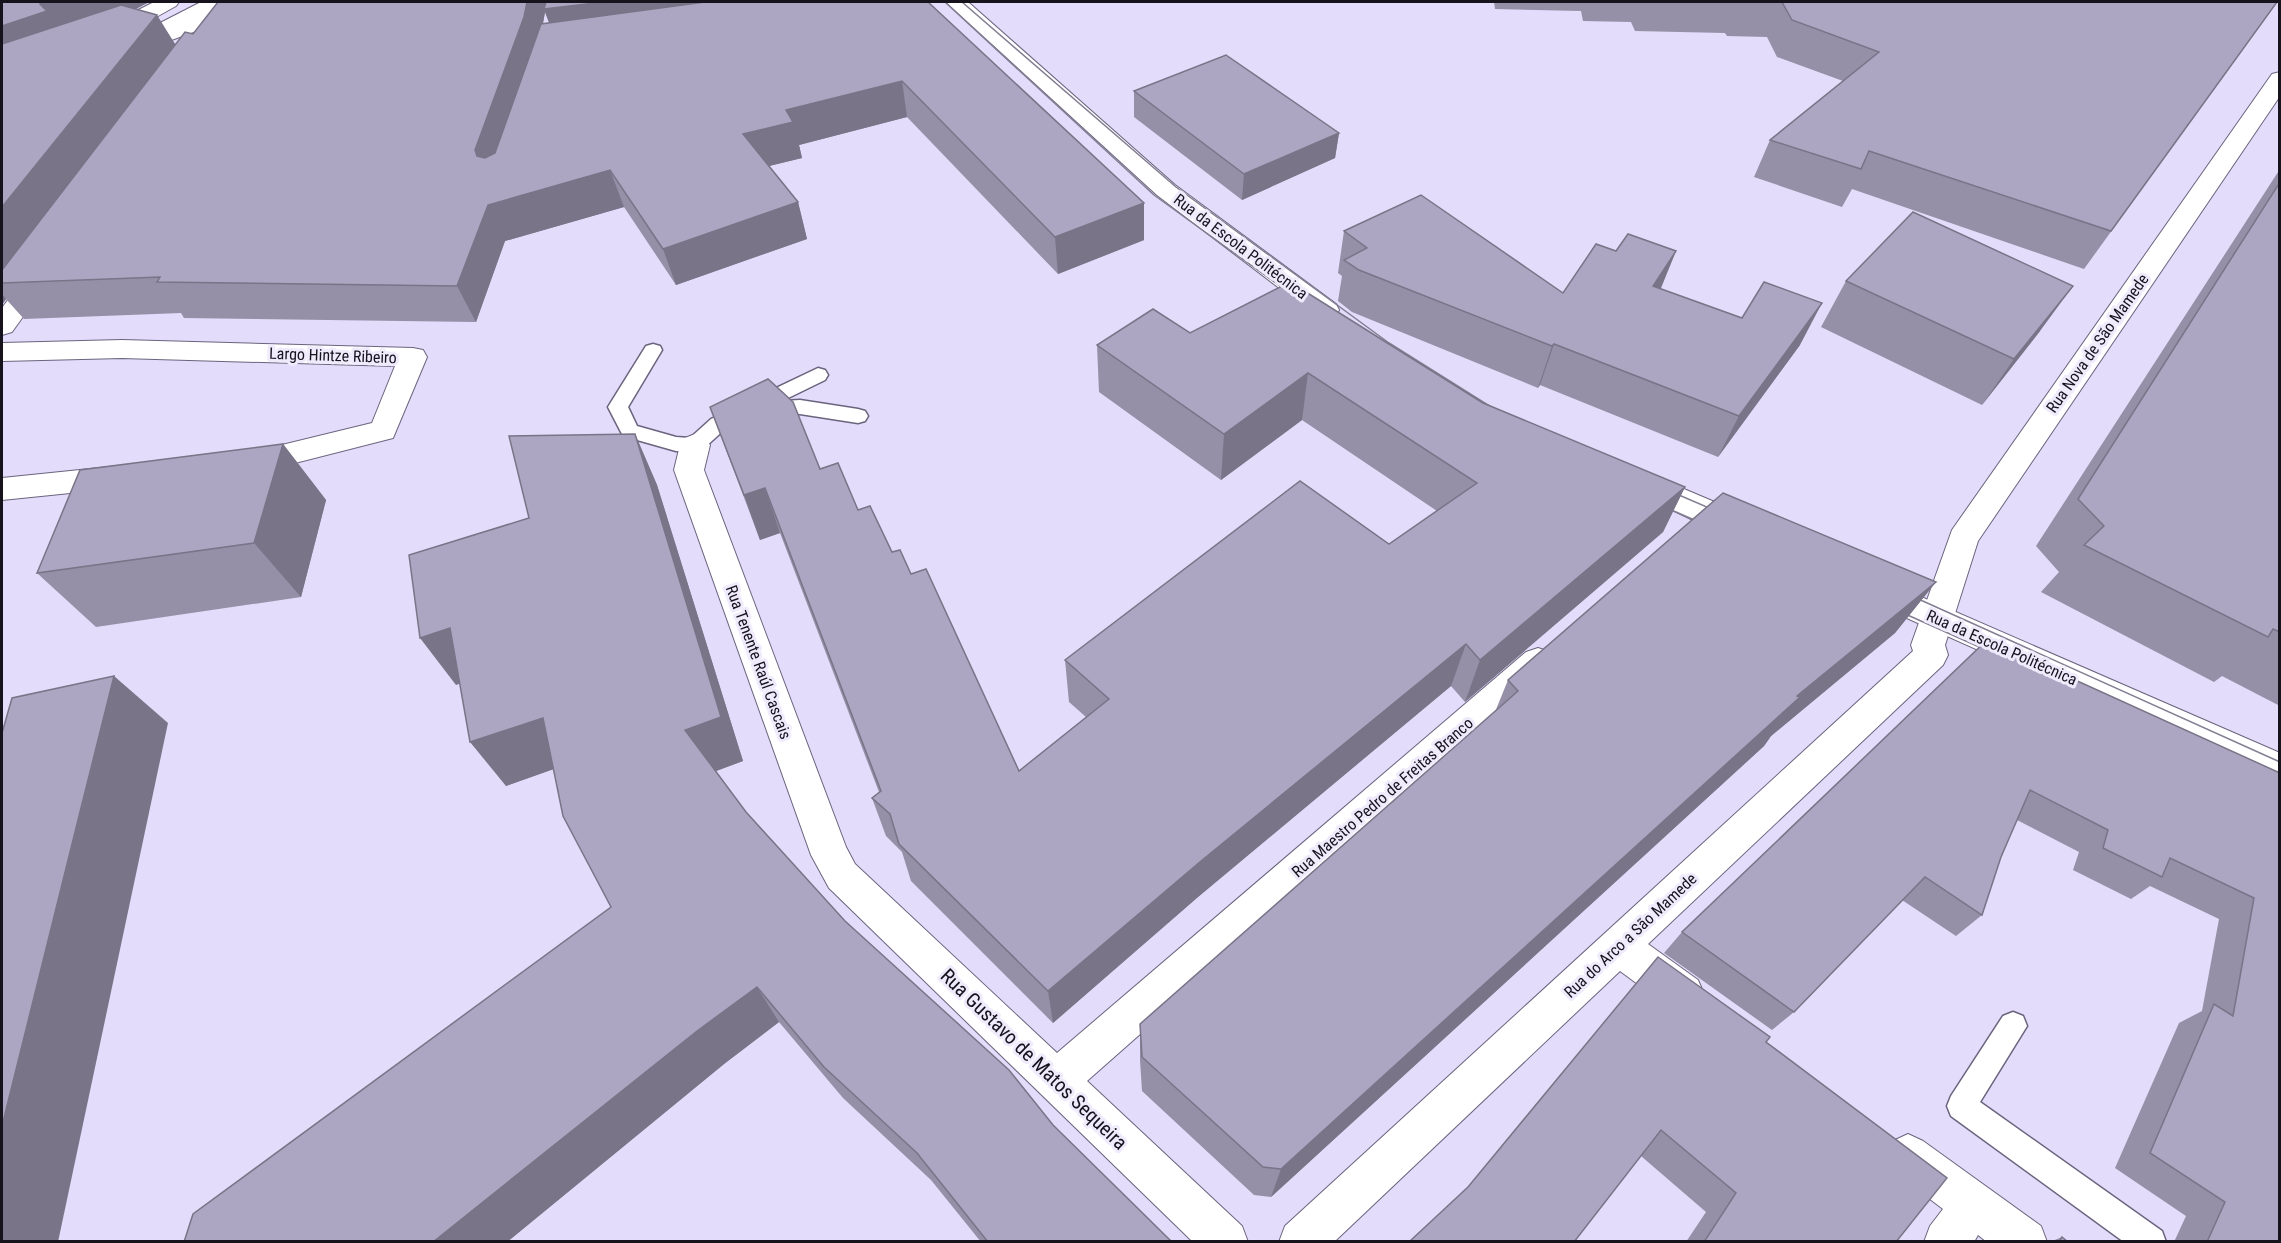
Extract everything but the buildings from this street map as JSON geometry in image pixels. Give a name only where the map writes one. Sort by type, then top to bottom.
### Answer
[{"type":"street","points":[[168,2],[126,23],[93,52],[133,46],[231,4],[267,2]]},
{"type":"street","name":"Rua da Escola Politécnica","points":[[956,2],[1166,190],[1342,321]]},
{"type":"street","points":[[213,42],[231,4]]},
{"type":"street","name":"Rua Nova de São Mamede","points":[[1937,618],[1963,538],[2280,79]]},
{"type":"street","points":[[2,326],[58,250]]},
{"type":"street","name":"Largo Hintze Ribeiro","points":[[2,352],[122,349],[413,357],[383,431],[255,463],[220,466]]},
{"type":"street","name":"Rua Tenente Raúl Cascais","points":[[695,445],[689,470],[830,855],[842,876]]},
{"type":"street","points":[[1620,473],[1706,510],[1769,544]]},
{"type":"street","points":[[2,489],[140,474]]},
{"type":"street","points":[[1681,537],[1706,510]]},
{"type":"street","name":"Rua da Escola Politécnica","points":[[1846,578],[2280,770]]},
{"type":"street","name":"Rua do Arco a São Mamede","points":[[1301,1242],[1931,656],[1928,645],[1937,618]]},
{"type":"street","name":"Rua Maestro Pedro de Freitas Branco","points":[[1056,1081],[1565,638]]},
{"type":"street","name":"Rua Gustavo de Matos Sequeira","points":[[842,876],[1226,1242]]},
{"type":"street","points":[[1618,946],[1714,1016]]},
{"type":"street","points":[[1878,1134],[2025,1242]]},
{"type":"street","points":[[1946,1242],[1974,1204]]},
{"type":"lane","points":[[653,350],[618,407],[630,431],[676,444],[695,445],[718,424],[818,375]]},
{"type":"lane","points":[[750,408],[800,407],[858,416]]},
{"type":"lane","points":[[2013,1026],[1961,1106],[2151,1242]]},
{"type":"tram line","points":[[945,2],[1154,195],[1295,297]]},
{"type":"tram line","points":[[962,2],[1176,187],[1389,343],[1507,417]]},
{"type":"tram line","points":[[1665,489],[1723,514]]},
{"type":"tram line","points":[[1658,504],[1708,526]]},
{"type":"tram line","points":[[1905,593],[2280,762]]},
{"type":"tram line","points":[[1894,609],[1995,654]]}]
